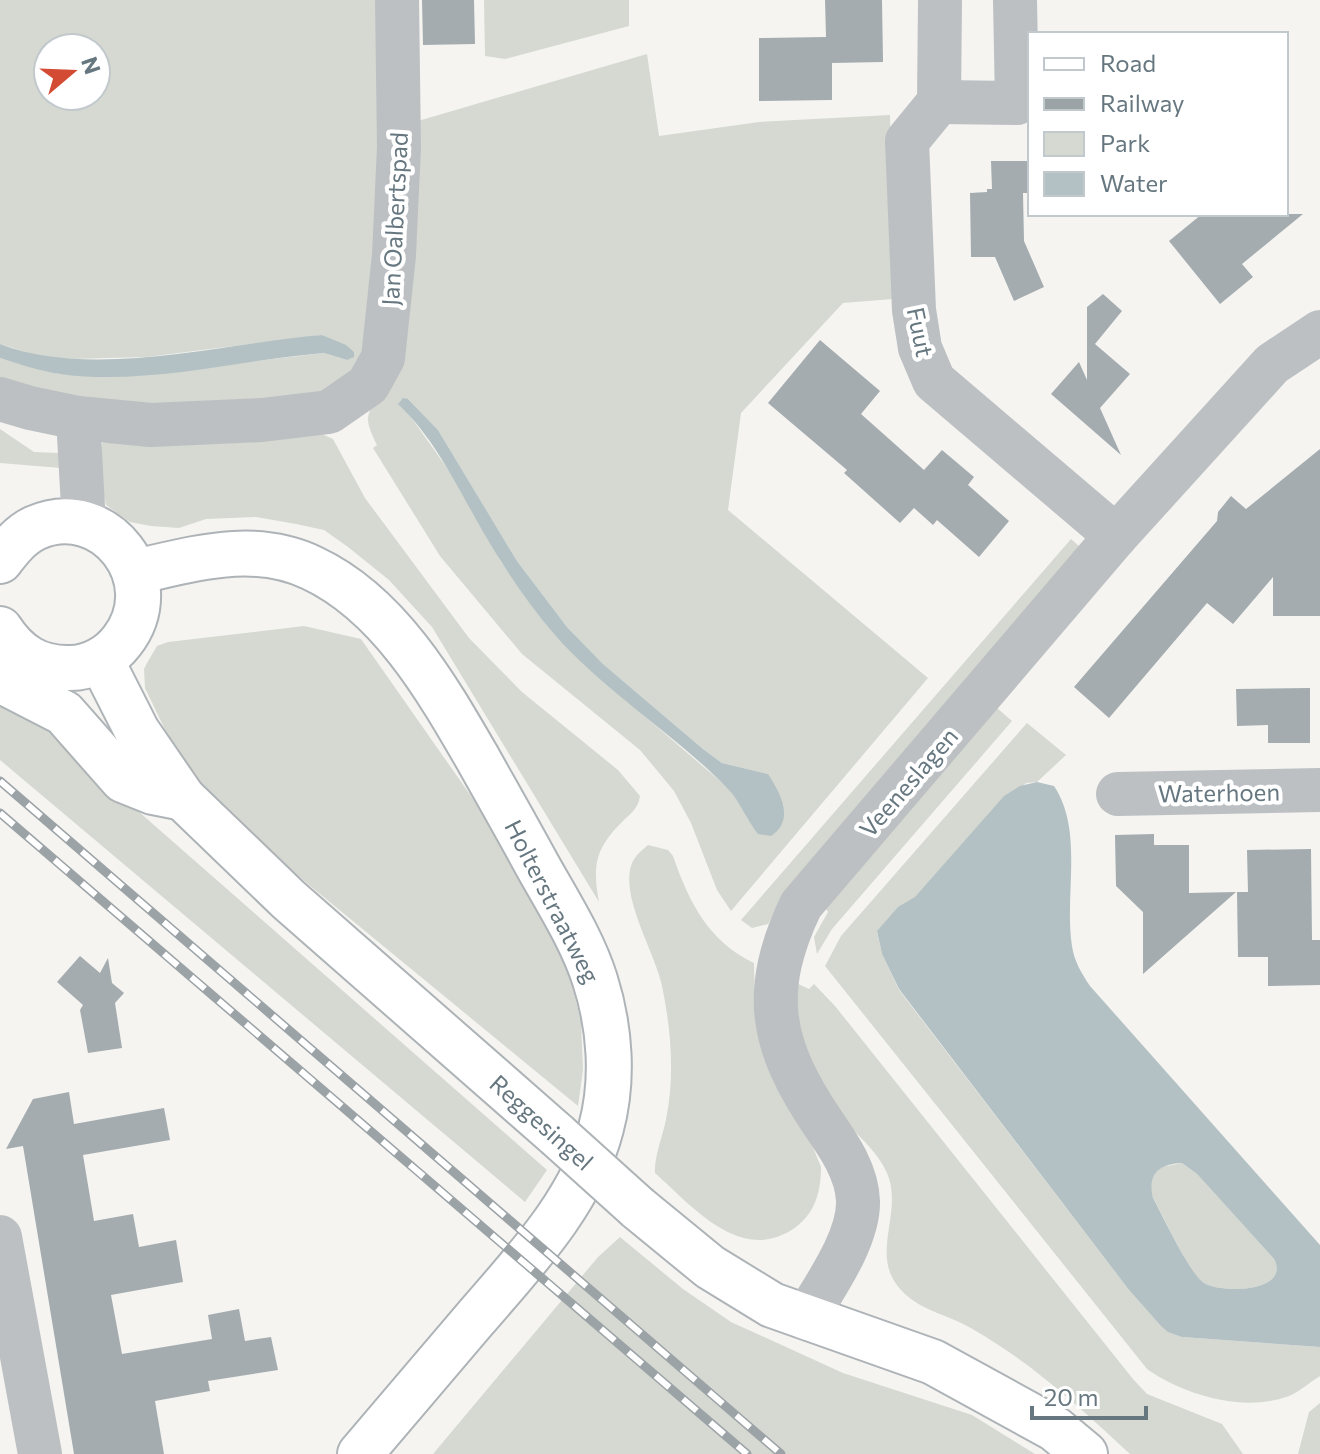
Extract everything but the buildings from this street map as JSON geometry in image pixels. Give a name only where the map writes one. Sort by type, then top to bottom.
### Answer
[{"type":"main road","points":[[0,561],[14,542],[35,528],[59,522],[84,524],[116,542],[135,572],[139,593],[137,613],[130,632],[117,648],[101,660],[78,668],[55,669],[33,662],[14,648],[0,629]]},
{"type":"main road","name":"Holterstraatweg","points":[[135,572],[216,554],[255,553],[283,556],[312,567],[346,586],[377,616],[432,680],[580,944],[603,1008],[609,1064],[607,1097],[601,1129],[572,1193],[505,1283],[360,1454]]},
{"type":"main road","name":"Reggesingel","points":[[101,660],[137,731],[183,798],[289,900],[638,1208],[710,1267],[772,1305],[933,1362],[1055,1429],[1085,1454]]},
{"type":"main road","points":[[0,680],[64,713],[123,780],[153,792],[183,798]]},
{"type":"street","name":"Jan Oalbertspad","points":[[78,418],[151,425],[262,420],[329,412],[368,385],[383,358],[394,255],[399,147],[397,0]]},
{"type":"street","points":[[940,0],[939,102],[1017,103],[1015,0]]},
{"type":"street","name":"Fuut","points":[[939,102],[907,141],[914,310],[920,348],[934,381],[1116,536]]},
{"type":"street","name":"Veeneslagen","points":[[806,1318],[844,1252],[855,1223],[858,1200],[851,1169],[812,1106],[788,1060],[779,1033],[775,1009],[780,955],[801,905],[1116,536],[1272,364],[1320,332]]},
{"type":"street","points":[[0,399],[78,418],[84,524]]},
{"type":"street","name":"Waterhoen","points":[[1118,794],[1320,790]]},
{"type":"street","points":[[0,1237],[16,1409],[40,1454]]},
{"type":"green space","points":[[0,0],[385,0],[379,300],[350,388],[181,416],[33,391],[0,377],[0,358],[59,374],[147,374],[324,353],[347,360],[354,356],[354,352],[322,335],[147,357],[42,357],[0,344]]},
{"type":"green space","points":[[484,0],[629,0],[629,26],[505,59],[485,56]]},
{"type":"green space","points":[[647,54],[659,136],[759,122],[890,115],[893,299],[843,303],[741,413],[728,510],[928,678],[731,911],[717,890],[691,823],[674,791],[640,750],[522,654],[440,556],[373,448],[377,445],[368,418],[381,392],[418,121]],"holes":[[[408,399],[438,430],[517,561],[567,627],[603,664],[722,763],[768,774],[748,819],[745,810],[727,787],[621,696],[534,608],[501,562],[457,482],[408,413]]]},
{"type":"green space","points":[[0,429],[34,452],[60,453],[61,468],[0,463]]},
{"type":"green space","points":[[315,431],[333,439],[365,498],[469,638],[522,692],[618,770],[640,796],[636,808],[613,831],[601,849],[596,867],[599,902],[432,627],[389,580],[324,530],[256,517],[206,519],[179,528],[151,526],[130,522],[106,505],[97,466],[102,443],[198,442]]},
{"type":"green space","points":[[1071,539],[1080,547],[777,907],[768,924],[752,928],[741,920]]},
{"type":"green space","points":[[304,626],[361,639],[506,846],[570,977],[581,1021],[583,1070],[578,1106],[217,806],[171,742],[145,688],[144,669],[157,646],[168,642]]},
{"type":"green space","points":[[0,693],[27,709],[138,811],[547,1170],[525,1202],[0,760]]},
{"type":"green space","points":[[997,708],[1012,721],[832,929],[817,954],[814,937],[828,912],[825,907]]},
{"type":"green space","points":[[1027,723],[1066,755],[1037,782],[1026,783],[915,898],[886,922],[877,932],[882,954],[899,990],[1129,1290],[1160,1325],[1182,1337],[1320,1347],[1320,1376],[1289,1396],[1253,1403],[1215,1399],[1178,1387],[1147,1369],[825,966],[841,936]]},
{"type":"green space","points":[[648,845],[668,850],[694,904],[712,932],[754,963],[755,1005],[821,1167],[818,1192],[808,1215],[796,1227],[776,1237],[757,1240],[720,1228],[655,1173],[669,1103],[670,1036],[662,986],[634,907],[629,876],[633,860]]},
{"type":"green space","points":[[794,982],[809,989],[814,984],[835,1006],[1147,1394],[1222,1424],[1243,1454],[1130,1454],[1080,1408],[1008,1351],[971,1328],[905,1295],[891,1276],[887,1262],[892,1203],[887,1173],[836,1108],[816,1075],[799,1030]]},
{"type":"green space","points":[[1182,1163],[1197,1174],[1274,1259],[1277,1270],[1273,1278],[1252,1288],[1225,1289],[1204,1283],[1198,1277],[1177,1244],[1150,1186],[1153,1174],[1162,1167]]},
{"type":"green space","points":[[620,1237],[683,1289],[731,1322],[843,1373],[972,1415],[1035,1454],[433,1454],[598,1257]]},
{"type":"green space","points":[[1320,1403],[1320,1454],[1298,1454],[1309,1412]]},
{"type":"water","points":[[322,335],[346,345],[354,352],[354,357],[347,360],[324,353],[125,377],[60,374],[0,358],[0,344],[37,354],[76,359],[117,359]]},
{"type":"water","points":[[403,398],[408,399],[438,430],[517,561],[567,627],[603,664],[722,763],[768,774],[781,798],[784,815],[778,830],[771,836],[758,834],[728,789],[708,769],[596,676],[545,623],[498,557],[434,448],[398,404]]},
{"type":"water","points":[[1037,782],[1054,786],[1063,804],[1071,843],[1072,946],[1076,962],[1090,986],[1320,1245],[1320,1347],[1182,1337],[1168,1332],[1129,1290],[899,989],[882,954],[877,931],[898,907],[915,897],[1004,796],[1020,786]],"holes":[[[1182,1163],[1197,1174],[1274,1259],[1277,1270],[1273,1278],[1252,1288],[1225,1289],[1204,1283],[1191,1268],[1153,1198],[1152,1183],[1161,1168],[1174,1164]]]},
{"type":"railway","points":[[0,781],[781,1454]]},
{"type":"railway","points":[[0,813],[747,1454]]}]
